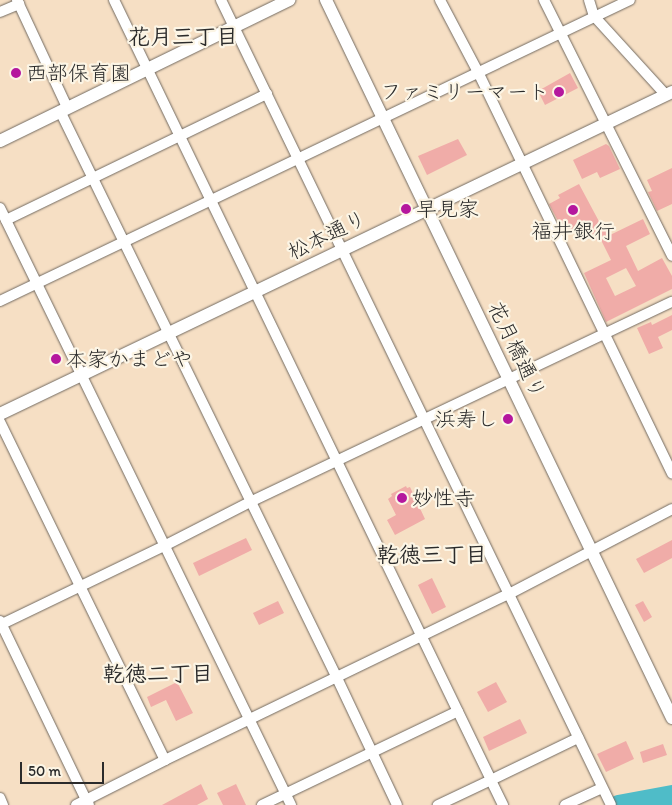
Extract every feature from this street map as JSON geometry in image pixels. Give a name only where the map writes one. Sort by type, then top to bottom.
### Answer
[{"type":"street","points":[[114,0],[503,805]]},
{"type":"street","points":[[222,0],[610,805]]},
{"type":"street","points":[[0,141],[289,0]]},
{"type":"street","name":"花月橋通り","points":[[326,0],[672,718]]},
{"type":"street","points":[[440,0],[478,72],[672,474]]},
{"type":"street","points":[[544,0],[558,33],[672,256]]},
{"type":"street","points":[[589,0],[594,16],[669,94]]},
{"type":"street","points":[[0,302],[630,0]]},
{"type":"street","points":[[0,12],[18,2],[93,178],[337,678],[396,805]]},
{"type":"street","points":[[6,220],[267,94]]},
{"type":"street","name":"松本通り","points":[[0,414],[669,94]]},
{"type":"street","points":[[0,208],[291,805]]},
{"type":"street","points":[[672,302],[250,502],[79,587],[0,623],[83,803],[165,760],[509,594],[672,509]]},
{"type":"street","points":[[0,422],[165,760]]},
{"type":"street","points":[[262,805],[458,711]]},
{"type":"street","points":[[438,805],[578,738]]},
{"type":"street","points":[[565,805],[603,790]]},
{"type":"street","points":[[0,798],[3,805]]},
{"type":"building","points":[[570,73],[578,88],[545,105],[538,91]]},
{"type":"building","points":[[458,139],[467,155],[427,175],[418,156]]},
{"type":"building","points":[[606,144],[609,146],[620,169],[600,178],[597,172],[582,179],[573,160]]},
{"type":"building","points":[[672,168],[672,204],[657,211],[648,192],[652,191],[647,180]]},
{"type":"building","points":[[579,184],[602,227],[605,226],[610,235],[643,219],[650,234],[626,246],[638,271],[662,258],[672,276],[672,289],[606,322],[584,273],[611,260],[601,240],[597,241],[585,224],[565,234],[549,204],[560,198],[558,195]],"holes":[[[626,268],[636,286],[615,296],[606,278]]]},
{"type":"building","points":[[672,315],[672,330],[658,337],[663,348],[649,354],[637,328],[651,322],[652,325]]},
{"type":"building","points":[[406,486],[407,488],[410,487],[425,519],[395,535],[387,520],[396,515],[388,499],[392,496],[391,494]]},
{"type":"building","points":[[246,538],[252,550],[199,576],[193,563]]},
{"type":"building","points":[[672,540],[672,558],[644,573],[636,559]]},
{"type":"building","points":[[432,578],[446,607],[432,614],[418,585]]},
{"type":"building","points":[[278,601],[284,613],[259,625],[253,613]]},
{"type":"building","points":[[643,601],[652,617],[644,622],[635,605]]},
{"type":"building","points":[[177,682],[193,713],[176,721],[166,700],[151,707],[147,697]]},
{"type":"building","points":[[496,682],[507,702],[488,712],[477,692]]},
{"type":"building","points":[[520,719],[527,733],[489,751],[483,737]]},
{"type":"building","points":[[626,741],[634,759],[606,772],[597,754]]},
{"type":"building","points":[[663,744],[667,755],[643,763],[640,752]]},
{"type":"building","points":[[201,784],[208,799],[197,805],[162,805]]},
{"type":"building","points":[[236,784],[246,805],[223,805],[217,793]]},
{"type":"waterway","points":[[618,805],[672,795]]},
{"type":"place","name":"西部保育園","points":[[16,73]]},
{"type":"place","name":"ファミリーマート","points":[[559,92]]},
{"type":"place","name":"早見家","points":[[406,209]]},
{"type":"place","name":"福井銀行","points":[[573,210]]},
{"type":"place","name":"本家かまどや","points":[[56,359]]},
{"type":"place","name":"浜寿し","points":[[508,419]]},
{"type":"place","name":"妙性寺","points":[[402,498]]},
{"type":"district","name":"花月三丁目","points":[[183,37]]},
{"type":"district","name":"乾徳三丁目","points":[[432,555]]},
{"type":"district","name":"乾徳二丁目","points":[[158,674]]}]
